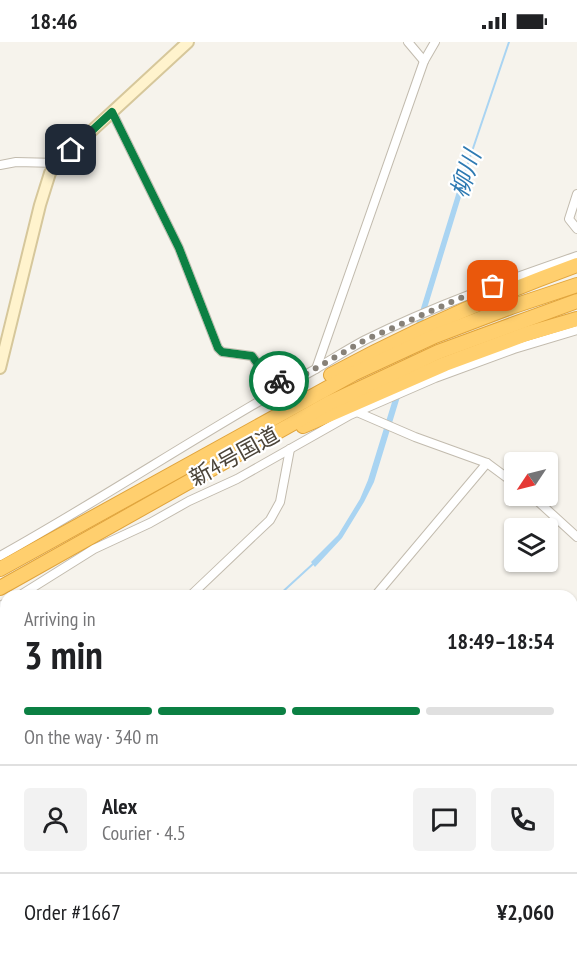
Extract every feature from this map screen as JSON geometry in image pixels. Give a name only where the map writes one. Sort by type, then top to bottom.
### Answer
[{"type":"highway","points":[[265,421],[310,386],[383,346],[455,313],[577,265]]},
{"type":"highway","name":"新4号国道","points":[[0,569],[353,374],[435,336],[577,285]]},
{"type":"highway","name":"新4号国道","points":[[0,588],[329,403],[438,352],[577,301]]},
{"type":"highway","points":[[234,456],[445,363],[526,334],[577,319]]},
{"type":"street","points":[[0,368],[50,173],[188,42]]},
{"type":"street","points":[[408,42],[424,61]]},
{"type":"street","points":[[316,369],[424,61],[435,42]]},
{"type":"street","points":[[112,112],[179,248],[218,348],[222,352],[252,356],[260,367],[285,386]]},
{"type":"street","points":[[0,165],[16,162],[58,163]]},
{"type":"street","points":[[577,194],[569,219],[577,229]]},
{"type":"street","points":[[0,556],[75,514],[111,489],[365,340],[472,293],[577,256]]},
{"type":"street","points":[[29,590],[94,549],[150,524],[189,501],[237,479],[357,412],[446,374],[514,349],[577,330]]},
{"type":"street","points":[[357,412],[415,437],[487,463],[504,476]]},
{"type":"street","points":[[196,590],[270,520],[280,502],[290,448]]},
{"type":"street","points":[[380,590],[487,463]]},
{"type":"street","points":[[543,506],[576,535]]},
{"type":"water","points":[[463,172],[468,174],[374,482],[342,538],[315,567],[311,562],[338,535],[360,499],[368,480]]},
{"type":"waterway","name":"柳川","points":[[464,175],[509,42]]},
{"type":"waterway","name":"柳川","points":[[285,590],[314,563]]},
{"type":"way so far","points":[[279,381],[285,386],[365,340],[493,286]]},
{"type":"route","points":[[71,150],[112,112],[161,207],[218,348],[222,352],[252,356],[260,367],[279,381]]}]
